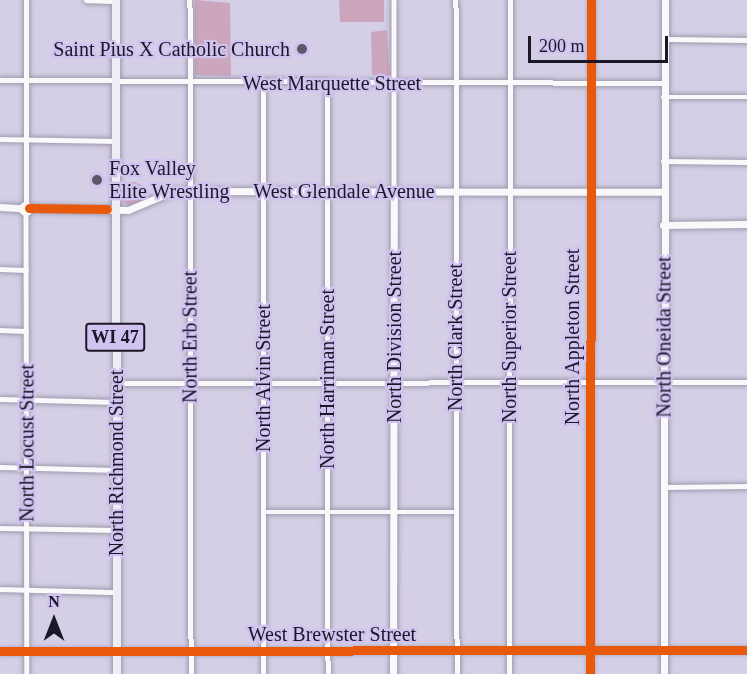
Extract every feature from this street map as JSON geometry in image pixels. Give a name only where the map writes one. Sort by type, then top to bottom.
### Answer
[{"type":"main road","name":"North Richmond Street","points":[[116,0],[117,674]]},
{"type":"street","name":"North Locust Street","points":[[26,0],[27,674]]},
{"type":"street","points":[[86,0],[116,0]]},
{"type":"street","name":"North Erb Street","points":[[190,0],[191,674]]},
{"type":"street","name":"North Division Street","points":[[393,0],[393,674]]},
{"type":"street","name":"North Clark Street","points":[[456,0],[457,674]]},
{"type":"street","name":"North Superior Street","points":[[509,674],[510,0]]},
{"type":"street","name":"North Appleton Street","points":[[590,674],[591,0]]},
{"type":"street","name":"North Oneida Street","points":[[664,674],[663,83],[666,0]]},
{"type":"street","points":[[664,39],[747,40]]},
{"type":"street","name":"West Marquette Street","points":[[0,80],[115,83],[663,83]]},
{"type":"street","name":"North Alvin Street","points":[[264,83],[264,674]]},
{"type":"street","name":"North Harriman Street","points":[[327,83],[328,674]]},
{"type":"street","points":[[663,97],[747,97]]},
{"type":"street","points":[[0,139],[116,141]]},
{"type":"street","points":[[663,161],[747,162]]},
{"type":"street","name":"West Glendale Avenue","points":[[0,207],[116,210],[135,208],[168,192],[190,191],[663,192]]},
{"type":"street","points":[[663,225],[747,224]]},
{"type":"street","points":[[0,269],[26,270]]},
{"type":"street","points":[[0,330],[26,331]]},
{"type":"street","points":[[115,383],[747,382]]},
{"type":"street","points":[[0,399],[116,402]]},
{"type":"street","points":[[0,467],[116,470]]},
{"type":"street","points":[[664,487],[747,486]]},
{"type":"street","points":[[263,512],[455,512]]},
{"type":"street","points":[[0,528],[116,530]]},
{"type":"street","points":[[0,590],[117,592]]},
{"type":"street","name":"West Brewster Street","points":[[0,651],[116,653],[747,650]]},
{"type":"shaded area","points":[[195,0],[230,3],[231,76],[195,75]]},
{"type":"shaded area","points":[[339,0],[384,0],[384,22],[340,22]]},
{"type":"shaded area","points":[[387,30],[390,76],[372,75],[371,32]]},
{"type":"shaded area","points":[[133,182],[141,186],[145,194],[141,202],[133,206],[125,202],[121,194],[125,186]]},
{"type":"cycle path","points":[[590,674],[591,0]]},
{"type":"cycle path","points":[[29,208],[107,209]]},
{"type":"cycle path","points":[[0,651],[747,650]]},
{"type":"place","name":"Saint Pius X Catholic Church","points":[[302,49]]},
{"type":"place","name":"Fox Valley Elite Wrestling","points":[[97,180]]}]
